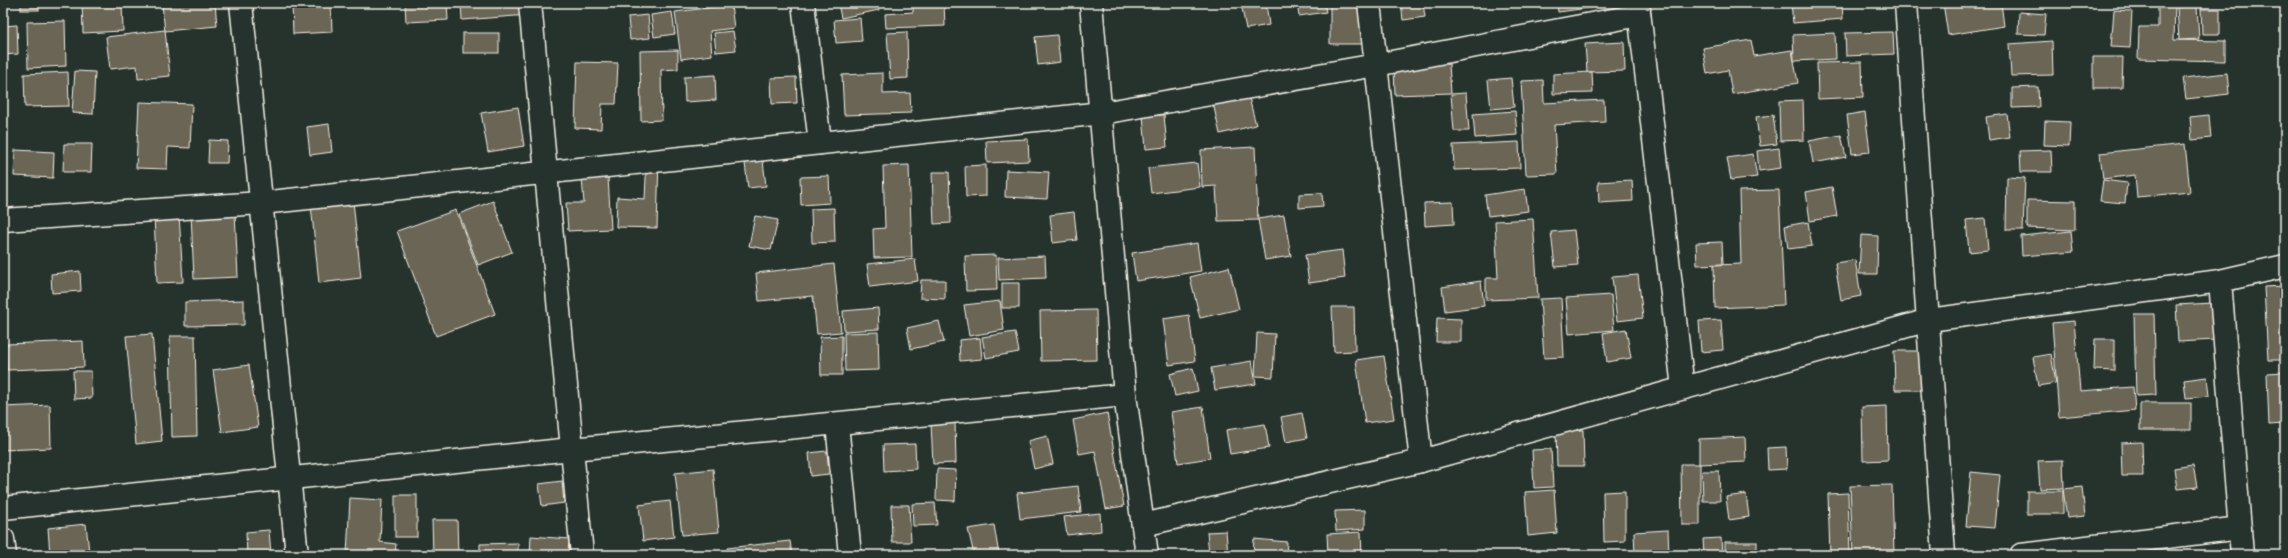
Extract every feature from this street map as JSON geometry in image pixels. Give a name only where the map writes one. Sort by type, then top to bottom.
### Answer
[{"type":"street","points":[[241,3],[297,555]]},
{"type":"street","points":[[530,3],[582,555]]},
{"type":"street","points":[[804,3],[820,143]]},
{"type":"street","points":[[1092,3],[1125,395],[1147,555]]},
{"type":"street","points":[[1370,3],[1421,461]]},
{"type":"street","points":[[1906,3],[1944,555]]},
{"type":"street","points":[[3,220],[261,203],[546,174],[1102,113],[1376,65],[1638,9],[1683,388]]},
{"type":"street","points":[[1144,525],[1421,461],[1929,320],[2220,282],[2285,266]]},
{"type":"street","points":[[2220,282],[2242,555]]},
{"type":"street","points":[[3,508],[572,449],[1125,395]]},
{"type":"street","points":[[837,424],[850,555]]},
{"type":"street","points":[[2021,555],[2240,528]]},
{"type":"street","points":[[3,539],[5,555]]},
{"type":"building","points":[[21,3],[39,3],[39,10],[21,10]]},
{"type":"building","points":[[44,3],[66,3],[45,7]]},
{"type":"building","points":[[82,3],[122,3],[123,31],[83,33]]},
{"type":"building","points":[[215,3],[217,26],[165,31],[162,4]]},
{"type":"building","points":[[292,3],[331,3],[332,32],[293,34]]},
{"type":"building","points":[[405,3],[447,3],[448,20],[406,22]]},
{"type":"building","points":[[461,3],[528,3],[529,15],[462,20]]},
{"type":"building","points":[[838,3],[878,3],[879,10],[841,18]]},
{"type":"building","points":[[913,3],[944,3],[945,26],[886,28],[885,14],[913,12]]},
{"type":"building","points":[[1241,3],[1266,3],[1269,25],[1246,29]]},
{"type":"building","points":[[1297,3],[1324,3],[1326,12],[1299,16]]},
{"type":"building","points":[[1330,3],[1366,4],[1365,44],[1330,44]]},
{"type":"building","points":[[1401,3],[1423,3],[1425,17],[1403,20]]},
{"type":"building","points":[[1557,3],[1595,3],[1596,7],[1558,12]]},
{"type":"building","points":[[1791,3],[1842,3],[1843,19],[1793,23]]},
{"type":"building","points":[[1943,3],[2001,3],[2004,26],[1948,35]]},
{"type":"building","points":[[2158,4],[2175,4],[2174,40],[2225,41],[2225,61],[2138,59],[2139,27],[2158,27]]},
{"type":"building","points":[[731,5],[734,28],[710,31],[712,55],[681,59],[675,12]]},
{"type":"building","points":[[2197,6],[2199,39],[2179,40],[2177,7]]},
{"type":"building","points":[[2201,9],[2220,9],[2220,34],[2202,34]]},
{"type":"building","points":[[2114,10],[2132,11],[2130,48],[2111,47]]},
{"type":"building","points":[[672,12],[675,34],[654,37],[651,15]]},
{"type":"building","points":[[2019,12],[2046,14],[2044,35],[2018,34]]},
{"type":"building","points":[[648,15],[650,38],[630,40],[628,17]]},
{"type":"building","points":[[860,18],[862,41],[836,43],[834,20]]},
{"type":"building","points":[[65,21],[66,66],[28,68],[27,22]]},
{"type":"building","points":[[17,25],[18,54],[3,55],[3,26]]},
{"type":"building","points":[[165,30],[170,76],[138,79],[137,66],[110,69],[106,37]]},
{"type":"building","points":[[733,31],[736,50],[716,52],[714,33]]},
{"type":"building","points":[[907,32],[908,78],[890,79],[887,33]]},
{"type":"building","points":[[1893,32],[1894,54],[1846,56],[1845,33]]},
{"type":"building","points":[[463,33],[499,33],[499,53],[463,53]]},
{"type":"building","points":[[1835,33],[1836,59],[1794,61],[1793,35]]},
{"type":"building","points":[[1057,35],[1060,62],[1038,65],[1035,37]]},
{"type":"building","points":[[1751,40],[1754,56],[1792,50],[1798,83],[1732,94],[1728,70],[1707,74],[1703,48]]},
{"type":"building","points":[[2052,41],[2053,75],[2011,76],[2009,44]]},
{"type":"building","points":[[1624,42],[1625,71],[1587,72],[1585,44]]},
{"type":"building","points":[[678,50],[678,69],[661,70],[662,120],[641,121],[640,51]]},
{"type":"building","points":[[2093,57],[2123,57],[2122,88],[2093,88]]},
{"type":"building","points":[[577,62],[618,63],[616,104],[602,104],[601,129],[575,128]]},
{"type":"building","points":[[1862,62],[1863,97],[1818,99],[1817,63]]},
{"type":"building","points":[[1449,64],[1451,93],[1395,95],[1394,66]]},
{"type":"building","points":[[75,71],[95,72],[93,114],[72,113]]},
{"type":"building","points":[[68,72],[69,106],[25,107],[24,74]]},
{"type":"building","points":[[1592,72],[1593,93],[1553,94],[1553,74]]},
{"type":"building","points":[[883,73],[883,94],[910,93],[911,113],[844,115],[842,75]]},
{"type":"building","points":[[2227,73],[2229,94],[2186,99],[2183,78]]},
{"type":"building","points":[[715,75],[716,100],[685,102],[684,77]]},
{"type":"building","points":[[796,77],[797,103],[772,104],[771,78]]},
{"type":"building","points":[[1511,78],[1514,107],[1491,109],[1488,80]]},
{"type":"building","points":[[1543,80],[1544,103],[1604,100],[1605,122],[1554,125],[1557,174],[1526,175],[1521,81]]},
{"type":"building","points":[[2038,87],[2039,107],[2012,108],[2012,88]]},
{"type":"building","points":[[1466,93],[1469,131],[1454,131],[1451,94]]},
{"type":"building","points":[[1248,94],[1256,125],[1220,134],[1213,103]]},
{"type":"building","points":[[1803,100],[1804,140],[1780,141],[1779,101]]},
{"type":"building","points":[[139,102],[192,104],[190,148],[168,147],[167,169],[136,168]]},
{"type":"building","points":[[518,107],[524,146],[488,152],[481,113]]},
{"type":"building","points":[[1515,111],[1517,135],[1475,138],[1473,114]]},
{"type":"building","points":[[1865,112],[1870,152],[1852,154],[1847,115]]},
{"type":"building","points":[[2007,114],[2010,137],[1989,140],[1986,117]]},
{"type":"building","points":[[1164,115],[1167,147],[1146,149],[1143,116]]},
{"type":"building","points":[[1773,115],[1777,144],[1760,146],[1756,117]]},
{"type":"building","points":[[2209,115],[2211,138],[2192,140],[2190,117]]},
{"type":"building","points":[[2045,121],[2070,122],[2069,146],[2044,145]]},
{"type":"building","points":[[329,124],[332,152],[310,155],[307,127]]},
{"type":"building","points":[[1841,135],[1846,157],[1813,163],[1809,141]]},
{"type":"building","points":[[1028,139],[1029,161],[987,163],[986,141]]},
{"type":"building","points":[[209,140],[228,141],[227,163],[208,163]]},
{"type":"building","points":[[1519,142],[1520,168],[1454,170],[1453,145]]},
{"type":"building","points":[[64,144],[92,144],[91,172],[63,172]]},
{"type":"building","points":[[2185,144],[2190,192],[2137,197],[2135,175],[2103,179],[2100,153]]},
{"type":"building","points":[[1255,147],[1258,220],[1218,221],[1216,186],[1202,187],[1201,150]]},
{"type":"building","points":[[1779,148],[1781,168],[1759,171],[1757,151]]},
{"type":"building","points":[[15,150],[54,152],[53,178],[14,176]]},
{"type":"building","points":[[2051,150],[2052,172],[2021,172],[2020,151]]},
{"type":"building","points":[[1753,154],[1757,177],[1731,180],[1727,158]]},
{"type":"building","points":[[647,157],[659,158],[657,228],[616,227],[617,197],[645,199]]},
{"type":"building","points":[[763,161],[766,186],[748,188],[745,163]]},
{"type":"building","points":[[1197,163],[1200,187],[1151,193],[1148,168]]},
{"type":"building","points":[[909,165],[912,257],[874,258],[873,229],[885,228],[883,166]]},
{"type":"building","points":[[986,165],[986,196],[966,197],[965,166]]},
{"type":"building","points":[[1006,170],[1049,172],[1047,199],[1005,197]]},
{"type":"building","points":[[932,172],[949,172],[951,223],[934,224]]},
{"type":"building","points":[[829,176],[830,203],[801,205],[800,177]]},
{"type":"building","points":[[608,177],[611,229],[568,231],[566,203],[584,203],[582,178]]},
{"type":"building","points":[[2007,177],[2025,178],[2023,230],[2006,230]]},
{"type":"building","points":[[1632,180],[1633,201],[1599,203],[1598,182]]},
{"type":"building","points":[[2103,180],[2127,183],[2125,203],[2100,201]]},
{"type":"building","points":[[1832,187],[1837,216],[1810,221],[1806,192]]},
{"type":"building","points":[[1525,189],[1528,211],[1488,216],[1485,195]]},
{"type":"building","points":[[1779,190],[1784,305],[1715,308],[1714,265],[1741,264],[1739,191]]},
{"type":"building","points":[[1322,193],[1323,206],[1299,208],[1299,194]]},
{"type":"building","points":[[2027,200],[2075,201],[2075,230],[2027,228]]},
{"type":"building","points":[[353,201],[361,278],[319,283],[311,205]]},
{"type":"building","points":[[493,201],[512,252],[478,265],[459,214]]},
{"type":"building","points":[[1453,202],[1454,224],[1425,226],[1424,203]]},
{"type":"building","points":[[834,208],[835,242],[812,243],[811,209]]},
{"type":"building","points":[[456,210],[495,314],[436,336],[397,231]]},
{"type":"building","points":[[235,212],[238,277],[194,279],[191,214]]},
{"type":"building","points":[[1074,212],[1077,240],[1053,243],[1050,215]]},
{"type":"building","points":[[179,214],[183,282],[157,283],[154,215]]},
{"type":"building","points":[[1284,215],[1291,256],[1265,260],[1258,219]]},
{"type":"building","points":[[755,216],[778,220],[771,250],[749,246]]},
{"type":"building","points":[[1985,218],[1988,250],[1969,252],[1966,220]]},
{"type":"building","points":[[1533,219],[1538,298],[1486,300],[1486,278],[1498,278],[1495,221]]},
{"type":"building","points":[[1808,222],[1812,246],[1788,249],[1785,226]]},
{"type":"building","points":[[1574,230],[1578,265],[1555,267],[1551,232]]},
{"type":"building","points":[[2071,231],[2073,252],[2022,256],[2021,236]]},
{"type":"building","points":[[1861,235],[1878,236],[1877,274],[1859,274]]},
{"type":"building","points":[[1722,242],[1723,264],[1697,265],[1696,243]]},
{"type":"building","points":[[1197,243],[1201,271],[1136,281],[1132,253]]},
{"type":"building","points":[[1342,250],[1345,278],[1309,283],[1305,255]]},
{"type":"building","points":[[996,255],[997,290],[966,291],[965,256]]},
{"type":"building","points":[[1045,256],[1046,278],[999,280],[998,258]]},
{"type":"building","points":[[915,259],[918,281],[870,287],[867,264]]},
{"type":"building","points":[[1855,260],[1861,296],[1841,300],[1835,263]]},
{"type":"building","points":[[834,264],[841,332],[817,334],[813,296],[759,301],[756,273]]},
{"type":"building","points":[[1229,267],[1239,309],[1200,318],[1190,277]]},
{"type":"building","points":[[80,271],[81,291],[52,293],[51,274]]},
{"type":"building","points":[[1638,275],[1643,318],[1617,321],[1612,277]]},
{"type":"building","points":[[921,280],[945,280],[945,299],[920,298]]},
{"type":"building","points":[[1481,281],[1484,306],[1445,311],[1442,287]]},
{"type":"building","points":[[1002,283],[1019,283],[1019,308],[1002,308]]},
{"type":"building","points":[[2285,286],[2285,360],[2268,360],[2264,287]]},
{"type":"building","points":[[1611,295],[1614,330],[1569,334],[1566,298]]},
{"type":"building","points":[[1561,298],[1564,357],[1544,358],[1540,299]]},
{"type":"building","points":[[244,300],[244,325],[185,326],[185,302]]},
{"type":"building","points":[[1000,301],[1004,330],[969,336],[964,305]]},
{"type":"building","points":[[2213,303],[2215,340],[2178,342],[2176,305]]},
{"type":"building","points":[[1332,307],[1354,307],[1355,351],[1334,352]]},
{"type":"building","points":[[878,308],[879,329],[844,331],[843,311]]},
{"type":"building","points":[[1096,310],[1097,360],[1041,361],[1040,311]]},
{"type":"building","points":[[2134,314],[2154,314],[2156,395],[2136,396]]},
{"type":"building","points":[[1189,315],[1195,361],[1169,365],[1163,319]]},
{"type":"building","points":[[1437,318],[1461,319],[1461,342],[1436,342]]},
{"type":"building","points":[[1721,320],[1723,350],[1701,352],[1699,321]]},
{"type":"building","points":[[939,321],[944,342],[911,349],[907,328]]},
{"type":"building","points":[[2074,321],[2080,391],[2133,387],[2135,410],[2059,417],[2052,323]]},
{"type":"building","points":[[1626,329],[1631,358],[1607,362],[1603,333]]},
{"type":"building","points":[[878,332],[879,370],[845,371],[844,333]]},
{"type":"building","points":[[1015,332],[1019,352],[986,358],[982,337]]},
{"type":"building","points":[[1257,333],[1275,334],[1273,377],[1255,376]]},
{"type":"building","points":[[152,334],[162,441],[136,444],[126,336]]},
{"type":"building","points":[[170,336],[195,336],[197,436],[172,437]]},
{"type":"building","points":[[842,336],[842,375],[821,375],[820,337]]},
{"type":"building","points":[[980,338],[982,359],[960,361],[959,340]]},
{"type":"building","points":[[2095,339],[2114,339],[2114,371],[2094,370]]},
{"type":"building","points":[[83,341],[84,367],[7,370],[6,344]]},
{"type":"building","points":[[1894,351],[1925,351],[1925,390],[1895,390]]},
{"type":"building","points":[[2051,354],[2056,383],[2038,386],[2033,357]]},
{"type":"building","points":[[1384,356],[1394,419],[1365,423],[1356,360]]},
{"type":"building","points":[[1252,361],[1256,384],[1215,390],[1211,368]]},
{"type":"building","points":[[249,365],[258,427],[222,432],[213,370]]},
{"type":"building","points":[[1193,368],[1198,391],[1175,396],[1170,374]]},
{"type":"building","points":[[73,371],[91,371],[92,398],[74,399]]},
{"type":"building","points":[[2285,372],[2285,424],[2269,425],[2267,373]]},
{"type":"building","points":[[2207,377],[2209,396],[2186,398],[2184,380]]},
{"type":"building","points":[[2140,403],[2191,403],[2191,430],[2140,430]]},
{"type":"building","points":[[50,405],[51,448],[3,450],[3,407]]},
{"type":"building","points":[[1887,406],[1888,460],[1863,461],[1862,407]]},
{"type":"building","points":[[1203,407],[1210,458],[1178,463],[1171,412]]},
{"type":"building","points":[[1107,413],[1124,506],[1106,509],[1095,451],[1079,454],[1073,420]]},
{"type":"building","points":[[1302,413],[1307,438],[1286,442],[1281,417]]},
{"type":"building","points":[[955,423],[956,463],[933,464],[931,424]]},
{"type":"building","points":[[1265,424],[1269,448],[1230,454],[1226,430]]},
{"type":"building","points":[[1556,430],[1583,430],[1584,466],[1557,466]]},
{"type":"building","points":[[1047,436],[1053,464],[1034,469],[1028,441]]},
{"type":"building","points":[[1745,437],[1746,462],[1699,464],[1699,439]]},
{"type":"building","points":[[2142,442],[2143,476],[2122,476],[2121,443]]},
{"type":"building","points":[[915,444],[916,469],[884,471],[883,445]]},
{"type":"building","points":[[1786,447],[1787,469],[1768,470],[1767,448]]},
{"type":"building","points":[[1551,449],[1553,487],[1534,488],[1532,450]]},
{"type":"building","points":[[827,451],[829,474],[811,476],[809,453]]},
{"type":"building","points":[[2063,460],[2064,488],[2040,489],[2038,461]]},
{"type":"building","points":[[1681,464],[1700,464],[1700,525],[1682,525]]},
{"type":"building","points":[[2193,465],[2197,487],[2177,489],[2174,468]]},
{"type":"building","points":[[713,469],[719,532],[682,535],[675,473]]},
{"type":"building","points":[[937,469],[956,470],[955,501],[936,500]]},
{"type":"building","points":[[1702,471],[1719,471],[1720,501],[1703,501]]},
{"type":"building","points":[[1971,472],[2000,475],[1995,528],[1966,526]]},
{"type":"building","points":[[562,481],[564,503],[542,506],[539,484]]},
{"type":"building","points":[[1892,485],[1894,555],[1853,555],[1850,486]]},
{"type":"building","points":[[1078,486],[1081,512],[1020,519],[1017,493]]},
{"type":"building","points":[[2082,487],[2085,516],[2067,518],[2063,489]]},
{"type":"building","points":[[1554,490],[1557,533],[1528,536],[1525,492]]},
{"type":"building","points":[[1625,491],[1625,541],[1604,542],[1603,492]]},
{"type":"building","points":[[2027,491],[2063,491],[2063,514],[2027,514]]},
{"type":"building","points":[[1848,493],[1850,555],[1830,555],[1828,494]]},
{"type":"building","points":[[1746,494],[1749,517],[1729,520],[1726,497]]},
{"type":"building","points":[[395,495],[417,495],[417,537],[395,537]]},
{"type":"building","points":[[350,498],[382,500],[380,542],[396,544],[395,555],[347,555]]},
{"type":"building","points":[[670,501],[674,537],[643,541],[639,505]]},
{"type":"building","points":[[935,503],[937,525],[913,526],[912,504]]},
{"type":"building","points":[[891,505],[909,505],[911,542],[892,542]]},
{"type":"building","points":[[1365,510],[1365,529],[1336,531],[1335,511]]},
{"type":"building","points":[[1100,513],[1101,531],[1067,535],[1064,517]]},
{"type":"building","points":[[432,520],[457,520],[458,555],[433,555]]},
{"type":"building","points":[[86,524],[89,552],[50,555],[48,528]]},
{"type":"building","points":[[994,525],[999,555],[974,555],[968,529]]},
{"type":"building","points":[[269,530],[271,555],[247,555],[246,532]]},
{"type":"building","points":[[1668,530],[1669,555],[1635,555],[1634,532]]},
{"type":"building","points":[[1226,531],[1228,555],[1209,555],[1207,532]]},
{"type":"building","points":[[1361,532],[1362,555],[1328,555],[1327,534]]},
{"type":"building","points":[[531,536],[569,539],[568,555],[530,555]]},
{"type":"building","points":[[1721,538],[1722,555],[1704,555],[1703,539]]},
{"type":"building","points":[[1254,539],[1287,542],[1286,555],[1253,555]]},
{"type":"building","points":[[790,541],[792,555],[728,555],[727,548]]},
{"type":"building","points":[[1725,542],[1757,542],[1757,555],[1725,555]]},
{"type":"building","points":[[518,543],[518,555],[480,555],[480,544]]}]
